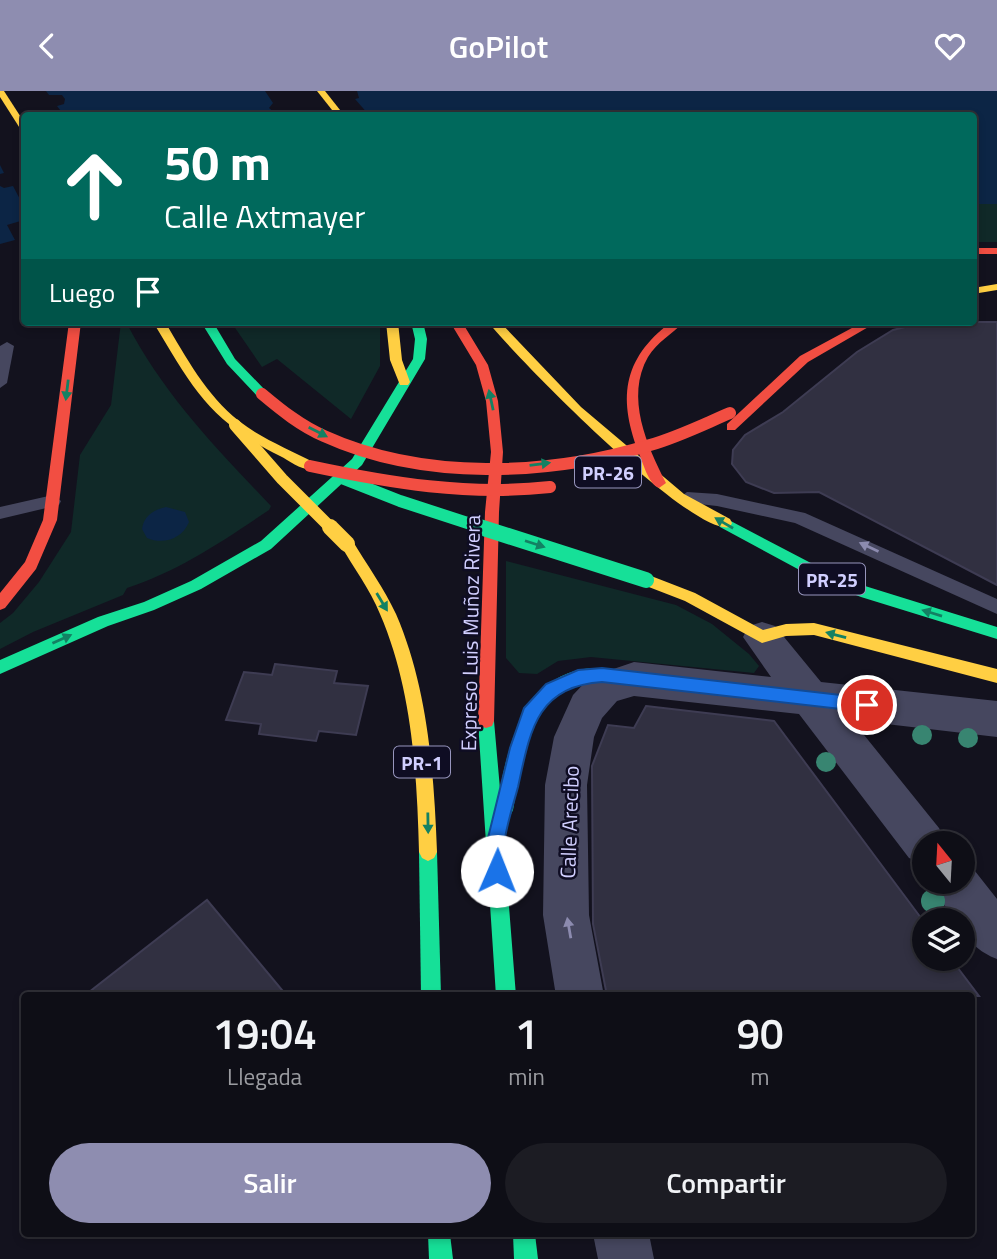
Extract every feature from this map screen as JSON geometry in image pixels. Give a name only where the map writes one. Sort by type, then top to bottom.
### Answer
[{"type":"main road","points":[[1,91],[21,123]]},
{"type":"main road","points":[[321,91],[338,112]]},
{"type":"main road","points":[[977,251],[997,251]]},
{"type":"main road","points":[[977,276],[997,278]]},
{"type":"main road","points":[[977,290],[997,287]]},
{"type":"main road","points":[[0,604],[15,590],[42,545],[53,501],[75,326]]},
{"type":"main road","name":"PR-1","points":[[162,326],[215,405],[347,544],[388,613],[406,666],[428,795],[431,992]]},
{"type":"main road","points":[[209,326],[230,361],[261,394],[297,421],[334,440],[367,452],[417,463],[474,466],[530,466],[587,458],[730,420],[771,391],[804,359],[864,326]]},
{"type":"main road","points":[[393,326],[397,360],[404,382]]},
{"type":"main road","points":[[0,667],[103,621],[149,606],[197,585],[265,545],[357,462],[419,359],[421,339],[418,326]]},
{"type":"main road","name":"Expreso Luis Muñoz Rivera","points":[[458,326],[482,365],[492,401],[497,452],[492,512],[485,712],[506,992]]},
{"type":"main road","name":"PR-25","points":[[498,326],[577,411],[679,498],[825,577],[997,633]]},
{"type":"main road","points":[[659,483],[642,454],[631,417],[631,381],[639,362],[670,326]]},
{"type":"main road","name":"PR-26","points":[[601,474],[663,454],[730,420]]},
{"type":"main road","name":"PR-26","points":[[235,425],[310,466],[434,491],[480,494],[564,484]]},
{"type":"main road","points":[[310,466],[400,501],[646,580],[690,597],[762,637],[786,630],[814,629],[997,677]]},
{"type":"main road","points":[[495,846],[518,748],[530,713],[552,689],[578,677],[602,675],[634,679]]},
{"type":"main road","points":[[439,1237],[441,1259]]},
{"type":"main road","points":[[524,1237],[526,1259]]},
{"type":"street","points":[[762,637],[916,831]]},
{"type":"street","points":[[634,679],[997,719]]},
{"type":"street","name":"Calle Arecibo","points":[[579,992],[566,915],[566,785],[574,737],[587,707],[604,689],[634,679]]},
{"type":"street","points":[[964,894],[997,936]]},
{"type":"street","points":[[622,1237],[626,1259]]},
{"type":"lane","points":[[0,383],[6,346]]},
{"type":"lane","points":[[679,498],[717,500],[799,517],[997,607]]},
{"type":"lane","points":[[0,513],[53,501]]},
{"type":"green space","points":[[977,204],[997,204],[997,242],[977,242]]},
{"type":"green space","points":[[121,326],[128,326],[174,397],[271,506],[235,533],[183,564],[127,588],[123,595],[33,632],[0,649],[0,623],[13,613],[39,582],[71,532],[80,455],[111,405]]},
{"type":"green space","points":[[234,326],[380,326],[380,366],[351,419],[277,359],[262,367]]},
{"type":"green space","points":[[506,561],[676,605],[712,624],[749,654],[759,666],[754,673],[591,657],[558,661],[537,674],[519,673],[506,658]]},
{"type":"water","points":[[0,91],[997,91],[997,204],[977,204],[977,112],[21,112],[21,221],[7,225],[15,240],[0,244]]},
{"type":"water","points":[[166,507],[185,512],[189,522],[186,528],[171,539],[159,541],[147,538],[142,529],[145,520]]},
{"type":"pier","points":[[0,91],[46,91],[49,95],[62,95],[64,104],[57,106],[62,112],[21,112],[21,201],[13,186],[0,186],[0,174],[4,173],[0,165]]},
{"type":"pier","points":[[265,91],[357,91],[359,98],[355,99],[366,112],[274,112],[269,108],[273,103]]},
{"type":"building","points":[[977,322],[997,322],[997,585],[819,492],[774,493],[746,482],[732,464],[733,450],[745,435],[783,412],[857,352],[893,330],[909,326],[977,326]]},
{"type":"building","points":[[275,664],[337,671],[334,683],[368,686],[356,735],[319,731],[316,741],[259,734],[261,724],[226,720],[244,672],[272,675]]},
{"type":"building","points":[[646,706],[774,721],[914,908],[912,971],[960,971],[979,996],[975,996],[975,992],[606,992],[593,924],[592,766],[608,725],[634,728]]},
{"type":"building","points":[[207,900],[284,992],[89,992]]},
{"type":"traffic: fast","points":[[209,326],[231,361],[262,394]]},
{"type":"traffic: fast","points":[[0,667],[103,621],[149,606],[196,585],[266,545],[357,462],[419,359],[421,339],[418,326]]},
{"type":"traffic: fast","points":[[339,477],[400,501],[646,580]]},
{"type":"traffic: fast","points":[[725,523],[825,577],[861,591],[997,633]]},
{"type":"traffic: fast","points":[[504,810],[524,730],[545,696],[560,684],[580,676],[600,675],[634,679]]},
{"type":"traffic: fast","points":[[486,721],[506,992]]},
{"type":"traffic: fast","points":[[428,852],[431,992]]},
{"type":"traffic: fast","points":[[439,1237],[441,1259]]},
{"type":"traffic: fast","points":[[524,1237],[526,1259]]},
{"type":"traffic: slow","points":[[0,91],[21,123]]},
{"type":"traffic: slow","points":[[321,91],[338,112]]},
{"type":"traffic: slow","points":[[977,290],[997,287]]},
{"type":"traffic: slow","points":[[161,326],[192,376],[221,413],[251,435],[310,466]]},
{"type":"traffic: slow","points":[[392,326],[396,360],[404,382]]},
{"type":"traffic: slow","points":[[498,326],[577,410],[679,497],[725,523]]},
{"type":"traffic: slow","points":[[235,425],[282,479],[347,544]]},
{"type":"traffic: slow","points":[[347,544],[388,614],[406,668],[423,762],[428,852]]},
{"type":"traffic: slow","points":[[646,580],[690,597],[762,637],[786,630],[814,629],[997,676]]},
{"type":"traffic: jam","points":[[977,251],[997,251]]},
{"type":"traffic: jam","points":[[0,604],[31,565],[50,520],[74,326]]},
{"type":"traffic: jam","points":[[458,326],[482,365],[492,401],[497,452],[492,512],[486,721]]},
{"type":"traffic: jam","points":[[659,483],[640,440],[632,397],[635,376],[643,356],[657,338],[673,326]]},
{"type":"traffic: jam","points":[[731,427],[804,359],[864,326]]},
{"type":"traffic: jam","points":[[262,394],[314,431],[371,452],[410,461],[491,468],[573,462],[613,455],[650,445],[730,413]]},
{"type":"traffic: jam","points":[[310,466],[400,483],[459,490],[550,487]]},
{"type":"route","points":[[497,871],[495,846],[518,748],[530,713],[552,689],[578,677],[602,675],[867,705]]}]
